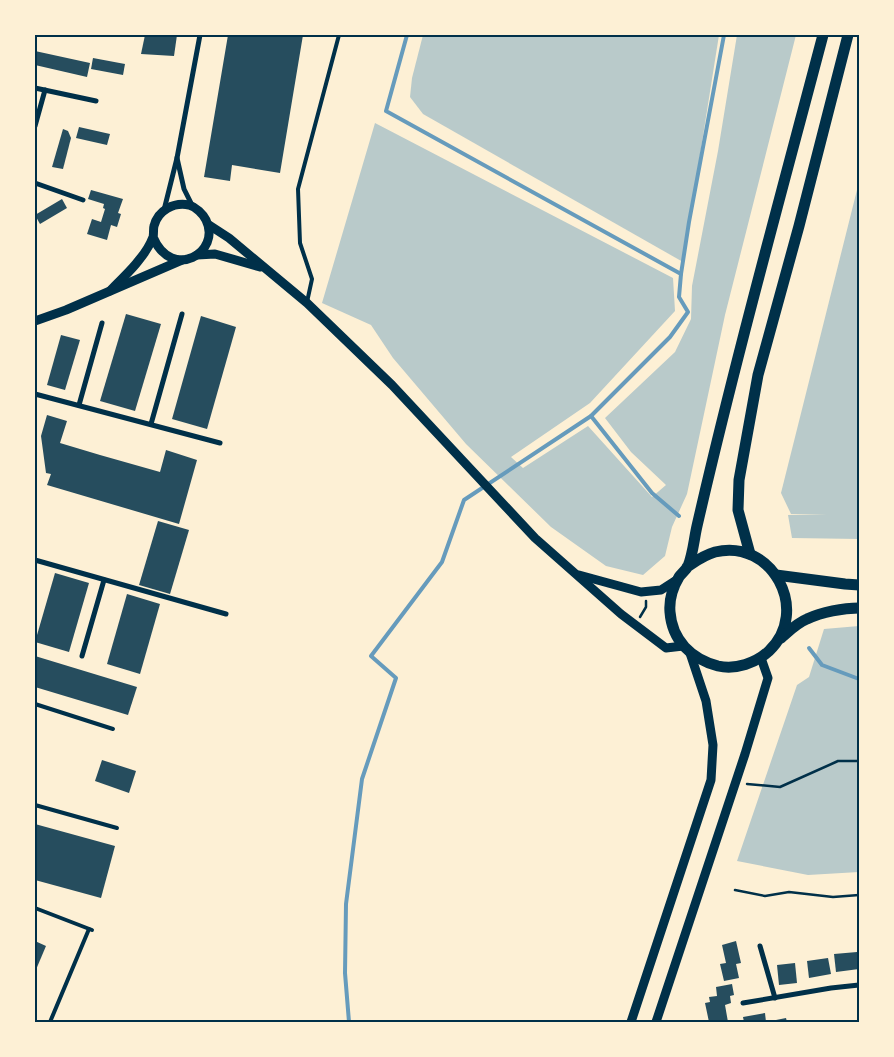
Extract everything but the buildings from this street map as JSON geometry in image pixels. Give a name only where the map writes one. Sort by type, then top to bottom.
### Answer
[{"type":"main road","points":[[687,567],[762,263],[823,35]]},
{"type":"main road","points":[[750,554],[738,510],[739,480],[758,375],[799,226],[848,35]]},
{"type":"main road","points":[[778,640],[785,624],[787,607],[784,590],[776,575],[765,563],[750,554],[733,551],[717,552],[701,557],[687,567],[678,579],[672,594],[670,610],[672,626],[679,640],[687,649],[706,663],[724,667],[743,666],[760,658],[797,624],[808,618],[849,608],[859,608]]},
{"type":"main road","points":[[776,575],[845,584],[859,584]]},
{"type":"street","points":[[164,210],[177,158],[200,35]]},
{"type":"street","points":[[35,88],[96,100]]},
{"type":"street","points":[[35,126],[45,90]]},
{"type":"street","points":[[177,158],[184,189],[192,206],[204,215],[209,225],[208,240],[204,249],[198,255]]},
{"type":"street","points":[[35,184],[84,200]]},
{"type":"street","points":[[110,291],[139,261],[153,237],[158,217],[164,210],[178,204],[192,206]]},
{"type":"street","points":[[209,225],[229,238],[307,303],[392,385],[535,538],[636,625],[666,648],[687,649],[706,701],[713,746],[711,780],[631,1022]]},
{"type":"street","points":[[153,237],[158,248],[168,257],[182,260]]},
{"type":"street","points":[[35,321],[198,255],[214,254],[262,267]]},
{"type":"street","points":[[151,424],[182,314]]},
{"type":"street","points":[[79,405],[102,323]]},
{"type":"street","points":[[35,394],[220,443]]},
{"type":"street","points":[[35,560],[226,614]]},
{"type":"street","points":[[577,574],[641,592],[661,590],[678,579]]},
{"type":"street","points":[[82,656],[104,580]]},
{"type":"street","points":[[656,1022],[736,782],[768,678],[760,658]]},
{"type":"street","points":[[760,946],[775,998]]},
{"type":"street","points":[[743,1003],[859,985]]},
{"type":"lane","points":[[307,303],[312,279],[300,243],[298,189],[339,35]]},
{"type":"lane","points":[[35,704],[113,728]]},
{"type":"lane","points":[[35,805],[117,828]]},
{"type":"lane","points":[[35,908],[90,930],[50,1022]]},
{"type":"path","points":[[636,625],[646,607],[645,592]]},
{"type":"path","points":[[736,782],[780,787],[838,761],[859,761]]},
{"type":"path","points":[[735,890],[765,896],[789,892],[833,897],[859,895]]},
{"type":"shaded area","points":[[423,35],[719,35],[683,262],[423,114],[410,97],[412,78]]},
{"type":"shaded area","points":[[737,35],[796,35],[725,315],[687,494],[672,527],[665,556],[643,575],[606,566],[551,527],[466,444],[393,358],[371,325],[322,303],[375,123],[673,278],[675,311],[590,403],[511,457],[523,468],[588,426],[652,497],[666,485],[631,452],[605,418],[675,352],[691,319],[692,286],[718,151]]},
{"type":"shaded area","points":[[859,182],[859,539],[792,538],[788,515],[827,514],[791,514],[781,493]]},
{"type":"shaded area","points":[[859,626],[859,872],[808,875],[737,861],[797,685],[809,677],[824,629]]},
{"type":"waterway","points":[[407,35],[386,111],[681,274]]},
{"type":"waterway","points":[[349,1022],[345,973],[346,904],[362,779],[396,678],[371,656],[442,562],[464,500],[591,416],[670,337],[688,312],[679,297],[681,274],[724,35]]},
{"type":"waterway","points":[[591,416],[652,493],[679,516]]},
{"type":"waterway","points":[[809,648],[822,665],[859,679]]}]
